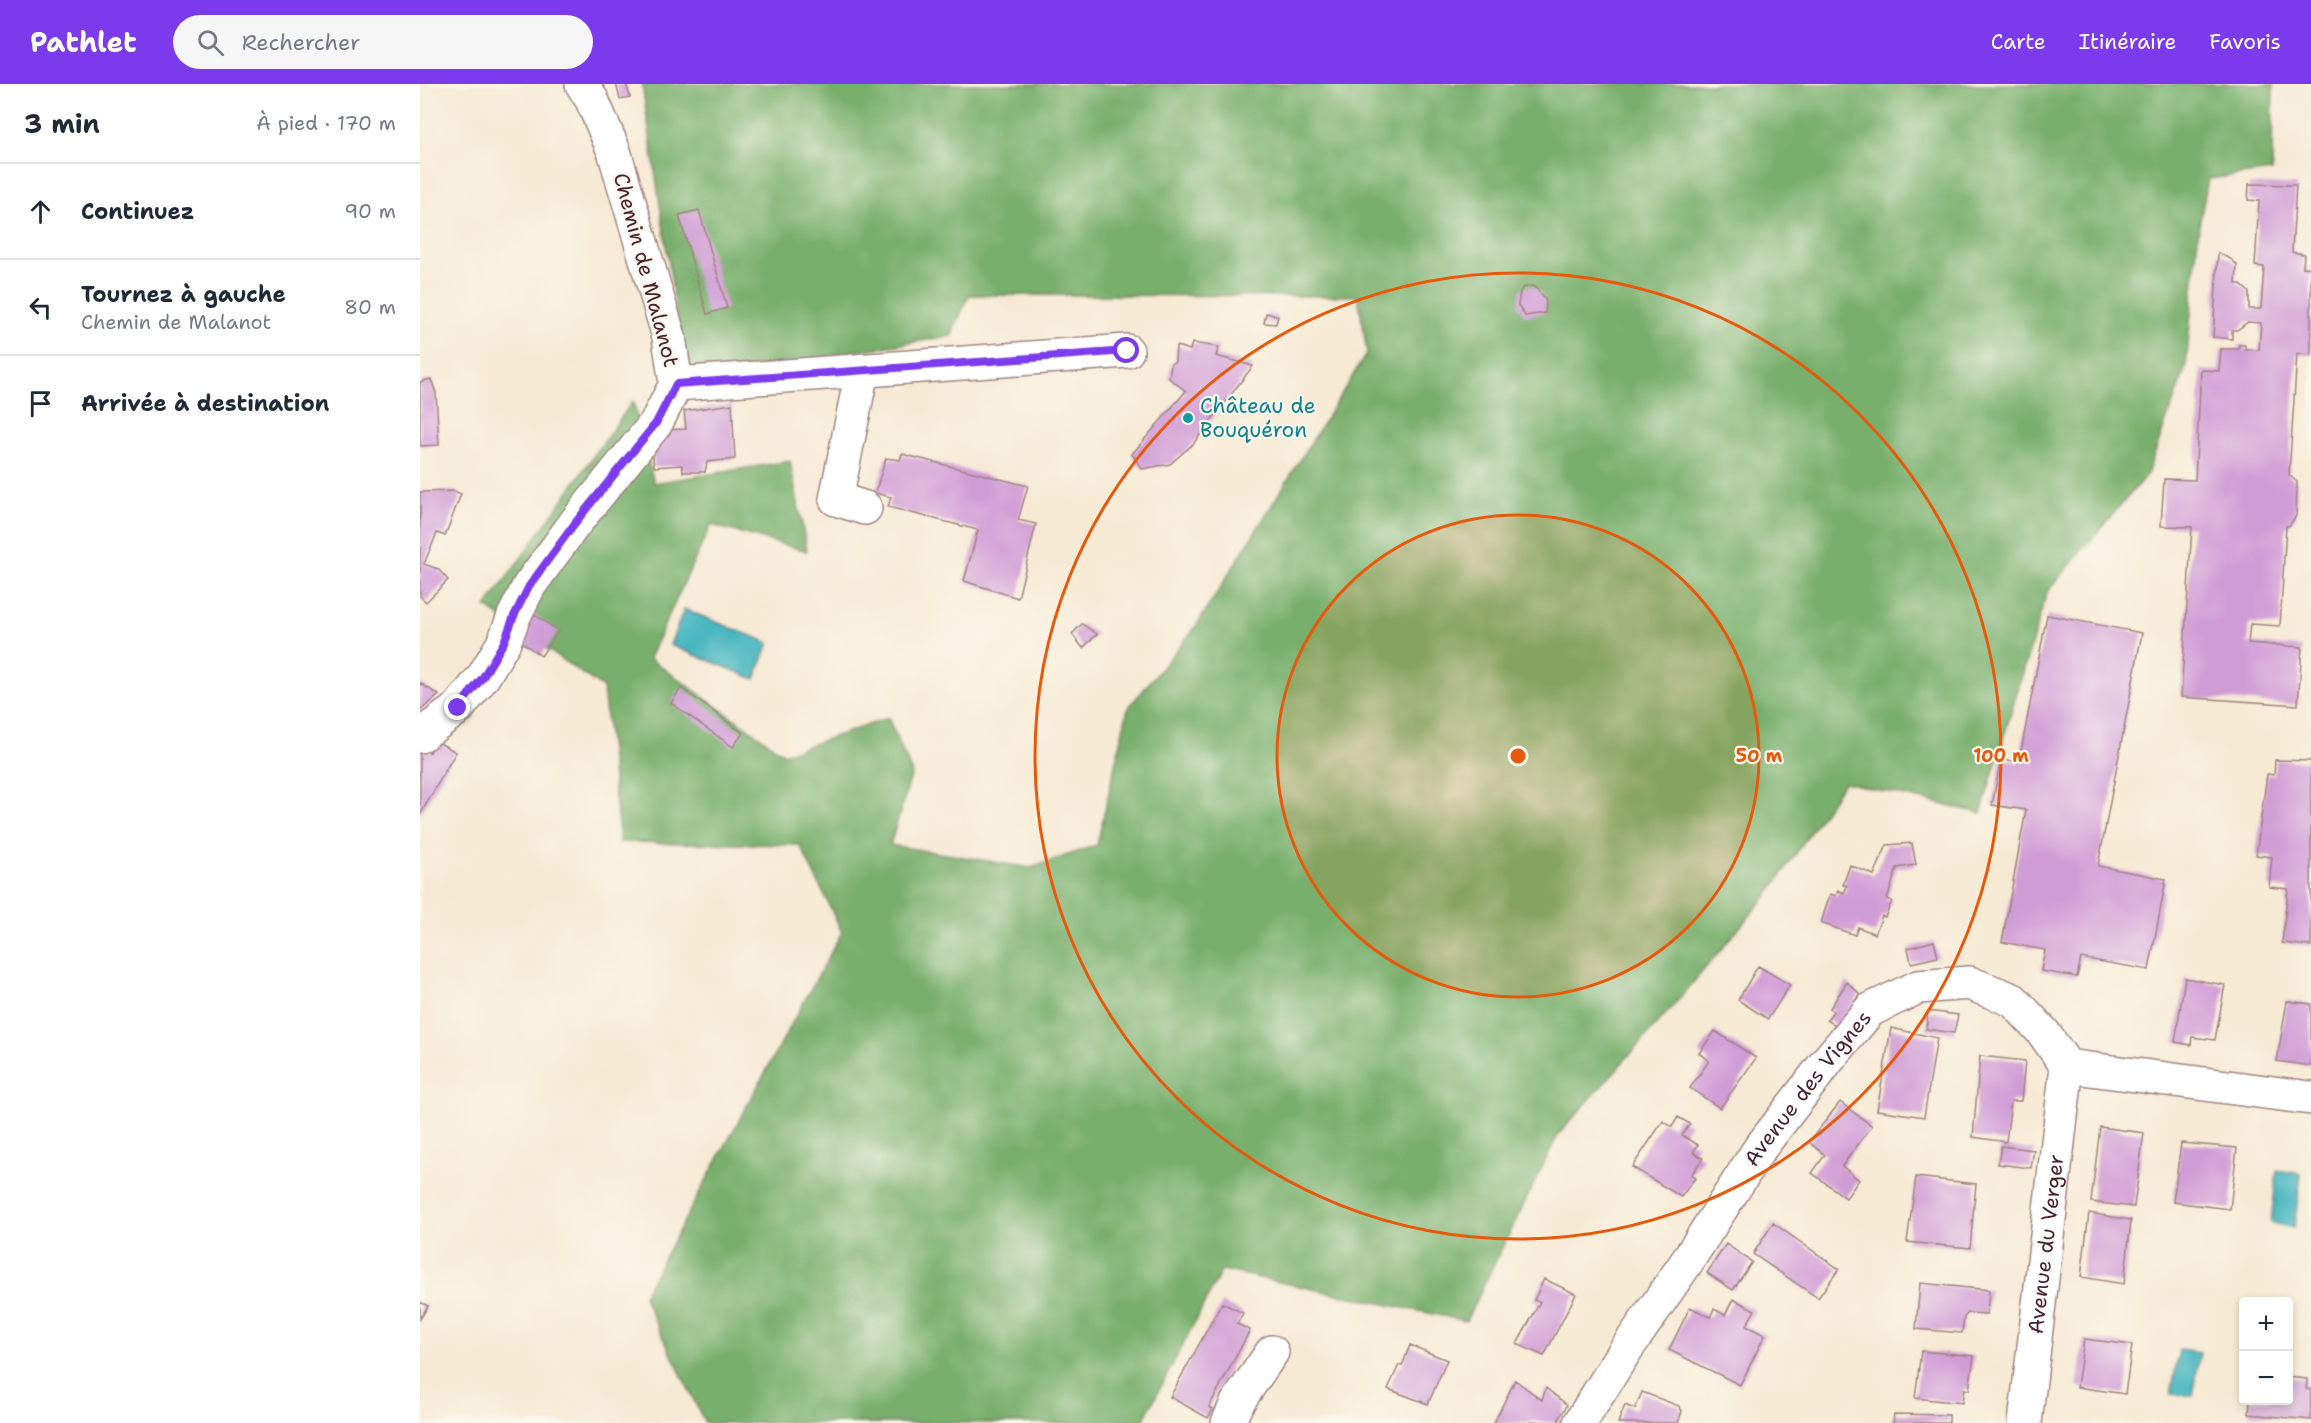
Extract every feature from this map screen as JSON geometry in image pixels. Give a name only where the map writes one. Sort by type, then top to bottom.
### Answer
[{"type":"street","name":"Chemin de Malanot","points":[[420,736],[458,708],[483,677],[504,642],[529,586],[575,523],[656,423],[676,384],[666,326],[614,151],[592,100],[582,84]]},
{"type":"street","points":[[676,384],[1127,351]]},
{"type":"street","points":[[862,371],[836,499],[865,508]]},
{"type":"street","name":"Avenue des Vignes","points":[[1580,1423],[1623,1354],[1686,1263],[1760,1148],[1870,1010],[1918,987],[1969,983],[2013,1000],[2043,1032],[2067,1066]]},
{"type":"street","points":[[2067,1066],[2311,1098]]},
{"type":"street","name":"Avenue du Verger","points":[[2025,1423],[2067,1066]]},
{"type":"street","points":[[1228,1423],[1237,1403],[1272,1352]]},
{"type":"green space","points":[[642,84],[2273,84],[2272,171],[2208,179],[2199,225],[2186,367],[2147,474],[2047,592],[1981,813],[1844,782],[1772,889],[1681,997],[1558,1135],[1466,1321],[1222,1270],[1142,1423],[705,1423],[643,1296],[842,932],[800,845],[620,842],[603,688],[486,607],[633,401],[654,483],[790,461],[807,551],[711,525],[649,658],[784,754],[888,718],[912,773],[890,845],[1031,868],[1097,845],[1128,708],[1195,628],[1367,353],[1358,296],[969,295],[951,336],[686,379]]},
{"type":"water","points":[[684,609],[769,643],[755,679],[670,645]]},
{"type":"water","points":[[2277,1170],[2301,1174],[2294,1228],[2271,1223]]},
{"type":"water","points":[[2179,1350],[2200,1353],[2193,1396],[2171,1394]]},
{"type":"building","points":[[616,84],[626,84],[630,97],[620,99]]},
{"type":"building","points":[[2249,184],[2296,185],[2292,252],[2304,254],[2303,267],[2311,268],[2311,355],[2297,354],[2289,475],[2297,482],[2296,516],[2289,526],[2286,526],[2280,626],[2250,624],[2248,643],[2302,647],[2298,705],[2181,697],[2192,527],[2161,526],[2164,479],[2195,480],[2201,370],[2219,371],[2221,349],[2238,349],[2239,345],[2245,345],[2245,350],[2259,350],[2261,323],[2248,322],[2237,330],[2232,330],[2232,339],[2213,337],[2218,253],[2231,259],[2237,265],[2236,284],[2240,284],[2249,292],[2249,309],[2261,309],[2264,267],[2255,266],[2259,201],[2248,200]]},
{"type":"building","points":[[699,210],[727,308],[707,314],[679,215]]},
{"type":"building","points":[[1532,286],[1546,301],[1545,313],[1525,316],[1518,305],[1520,292],[1522,288]]},
{"type":"building","points":[[1266,313],[1278,316],[1276,324],[1264,323]]},
{"type":"building","name":"Château de Bouquéron","points":[[1192,343],[1219,347],[1216,356],[1253,366],[1193,444],[1170,464],[1142,469],[1132,454],[1186,391],[1169,378],[1171,364],[1175,361],[1176,346],[1190,350]]},
{"type":"building","points":[[431,379],[436,393],[439,445],[420,446],[420,382]]},
{"type":"building","points":[[732,404],[735,459],[707,462],[705,472],[683,472],[682,465],[654,467],[652,448],[665,430],[686,429],[684,411]]},
{"type":"building","points":[[902,454],[1028,486],[1018,520],[1036,524],[1018,598],[964,581],[978,530],[888,507],[891,497],[875,493],[886,458],[900,460]]},
{"type":"building","points":[[453,491],[461,494],[445,536],[437,533],[424,564],[438,569],[448,580],[426,602],[420,596],[420,492]]},
{"type":"building","points":[[528,610],[558,631],[541,656],[514,636]]},
{"type":"building","points":[[2047,615],[2142,633],[2098,866],[2166,879],[2149,970],[2081,958],[2077,977],[2041,971],[2045,950],[2002,942],[2026,810],[1992,805],[2001,759],[2019,762]]},
{"type":"building","points":[[1082,624],[1097,634],[1083,648],[1072,634]]},
{"type":"building","points":[[420,683],[439,695],[420,711]]},
{"type":"building","points":[[681,688],[743,733],[733,747],[671,703]]},
{"type":"building","points":[[436,741],[456,752],[420,815],[420,749],[430,752]]},
{"type":"building","points":[[2275,760],[2311,761],[2311,946],[2282,943],[2288,889],[2269,887],[2272,857],[2256,855],[2267,774],[2274,775]]},
{"type":"building","points":[[1912,843],[1916,865],[1897,868],[1887,899],[1892,901],[1885,917],[1882,916],[1875,934],[1858,927],[1855,935],[1821,923],[1830,894],[1836,896],[1838,890],[1844,893],[1847,886],[1843,885],[1850,865],[1874,875],[1887,845]]},
{"type":"building","points":[[1934,941],[1938,957],[1911,963],[1908,948]]},
{"type":"building","points":[[1758,966],[1790,985],[1768,1019],[1738,1000]]},
{"type":"building","points":[[2185,978],[2225,985],[2215,1040],[2192,1037],[2191,1045],[2175,1042]]},
{"type":"building","points":[[1847,982],[1860,994],[1837,1026],[1827,1020],[1833,1011],[1830,1008]]},
{"type":"building","points":[[2287,1001],[2311,1004],[2311,1066],[2277,1061]]},
{"type":"building","points":[[1928,1011],[1958,1015],[1954,1033],[1926,1029]]},
{"type":"building","points":[[1891,1028],[1937,1038],[1924,1117],[1877,1110]]},
{"type":"building","points":[[1715,1031],[1756,1058],[1720,1108],[1690,1088],[1709,1061],[1699,1053]]},
{"type":"building","points":[[1980,1056],[2025,1061],[2021,1101],[2011,1101],[2006,1142],[1973,1137]]},
{"type":"building","points":[[1840,1102],[1872,1126],[1842,1166],[1859,1180],[1846,1198],[1812,1173],[1825,1155],[1809,1142]]},
{"type":"building","points":[[1678,1117],[1690,1124],[1682,1135],[1698,1145],[1693,1152],[1703,1158],[1691,1175],[1695,1178],[1681,1197],[1632,1167],[1663,1121],[1672,1127]]},
{"type":"building","points":[[2100,1127],[2144,1133],[2134,1207],[2091,1202]]},
{"type":"building","points":[[2181,1143],[2237,1148],[2230,1209],[2173,1202]]},
{"type":"building","points":[[2001,1146],[2034,1150],[2031,1168],[1998,1164]]},
{"type":"building","points":[[1916,1177],[1976,1184],[1970,1248],[1907,1242]]},
{"type":"building","points":[[2089,1213],[2131,1220],[2124,1284],[2081,1277]]},
{"type":"building","points":[[1773,1223],[1839,1269],[1818,1298],[1753,1254]]},
{"type":"building","points":[[1726,1244],[1752,1262],[1733,1290],[1707,1273]]},
{"type":"building","points":[[1544,1279],[1576,1294],[1544,1356],[1517,1344],[1540,1302],[1534,1300]]},
{"type":"building","points":[[1920,1283],[1989,1290],[1987,1314],[1968,1313],[1964,1317],[1962,1333],[1916,1329]]},
{"type":"building","points":[[1733,1299],[1755,1310],[1746,1326],[1765,1335],[1740,1385],[1669,1350],[1690,1307],[1710,1317],[1714,1309],[1725,1315]]},
{"type":"building","points":[[420,1302],[428,1306],[420,1319]]},
{"type":"building","points":[[1222,1303],[1243,1313],[1237,1324],[1250,1330],[1209,1407],[1213,1409],[1208,1418],[1170,1397]]},
{"type":"building","points":[[2084,1339],[2132,1345],[2125,1394],[2077,1387]]},
{"type":"building","points":[[1410,1345],[1447,1360],[1428,1404],[1388,1389],[1399,1365],[1402,1366]]},
{"type":"building","points":[[1921,1351],[1974,1356],[1969,1390],[1964,1389],[1962,1403],[1915,1398]]},
{"type":"building","points":[[2293,1378],[2307,1379],[2306,1389],[2311,1390],[2311,1420],[2249,1414],[2250,1405],[2293,1405]]},
{"type":"building","points":[[1515,1380],[1542,1400],[1546,1388],[1567,1405],[1557,1423],[1531,1421],[1530,1423],[1494,1423]]},
{"type":"building","points":[[1642,1392],[1679,1406],[1682,1411],[1678,1423],[1618,1423],[1625,1405],[1635,1409]]},
{"type":"building","points":[[1894,1414],[1949,1415],[1949,1423],[1893,1423]]},
{"type":"place","name":"Château de Bouquéron","points":[[1188,418]]},
{"type":"route","points":[[458,708],[483,677],[504,642],[529,586],[575,523],[656,423],[676,384],[1127,351]]}]
